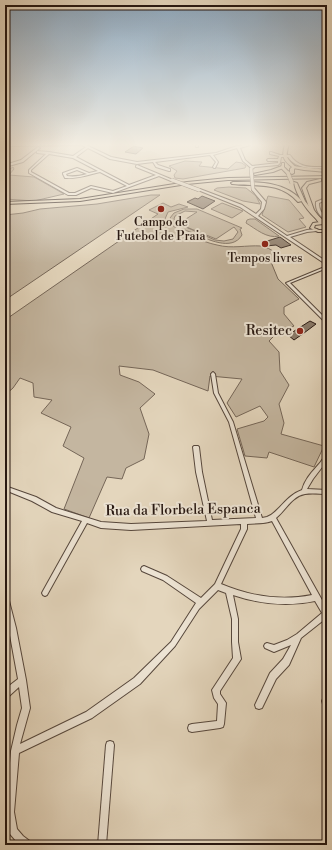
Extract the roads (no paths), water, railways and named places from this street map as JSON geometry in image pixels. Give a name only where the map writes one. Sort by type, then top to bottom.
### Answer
[{"type":"highway","points":[[194,184],[207,184]]},
{"type":"highway","points":[[5,204],[43,205],[90,201],[198,184]]},
{"type":"highway","points":[[243,184],[275,186],[292,192],[300,201]]},
{"type":"highway","points":[[307,184],[304,188],[312,210],[325,222]]},
{"type":"main road","points":[[294,184],[300,201],[313,219],[314,227],[327,235]]},
{"type":"main road","points":[[294,184],[304,203],[313,215],[325,222]]},
{"type":"main road","points":[[314,227],[325,222]]},
{"type":"main road","points":[[321,232],[327,232]]},
{"type":"street","points":[[50,184],[68,194],[75,194],[91,188],[113,192],[135,184]]},
{"type":"street","points":[[124,184],[129,186]]},
{"type":"street","points":[[182,184],[236,203],[327,266]]},
{"type":"street","points":[[252,184],[253,189],[264,202],[262,209],[256,216]]},
{"type":"street","points":[[324,200],[317,203],[317,206],[325,222]]},
{"type":"street","points":[[287,237],[307,231],[314,227]]},
{"type":"street","points":[[327,266],[288,283],[327,322]]},
{"type":"street","points":[[212,374],[216,393],[231,422],[260,521]]},
{"type":"street","points":[[196,447],[199,472],[210,523]]},
{"type":"street","points":[[304,491],[307,483],[323,464],[327,456]]},
{"type":"street","name":"Rua da Florbela Espanca","points":[[6,489],[34,499],[54,510],[101,525],[131,526],[244,522],[260,521],[272,518]]},
{"type":"street","points":[[267,646],[274,649],[277,648],[299,636],[326,615],[272,518],[294,496],[304,491],[327,492]]},
{"type":"street","points":[[45,593],[85,521]]},
{"type":"street","points":[[15,751],[89,715],[137,681],[173,644],[201,602],[217,586],[244,529],[244,522]]},
{"type":"street","points":[[144,569],[165,578],[201,602]]},
{"type":"street","points":[[217,586],[278,602],[316,598]]},
{"type":"street","points":[[192,728],[220,724],[222,703],[216,690],[237,659],[235,619],[229,590]]},
{"type":"street","points":[[5,597],[9,608],[17,660],[25,694],[26,708],[15,751],[10,806],[12,826],[16,835],[28,845]]},
{"type":"street","points":[[259,704],[272,676],[286,662],[299,636]]},
{"type":"street","points":[[5,694],[22,680]]},
{"type":"street","points":[[102,845],[110,745]]},
{"type":"place","name":"Campo de Futebol de Praia","points":[[161,209]]},
{"type":"place","name":"Tempos livres","points":[[265,244]]},
{"type":"place","name":"Resitec","points":[[300,331]]}]
